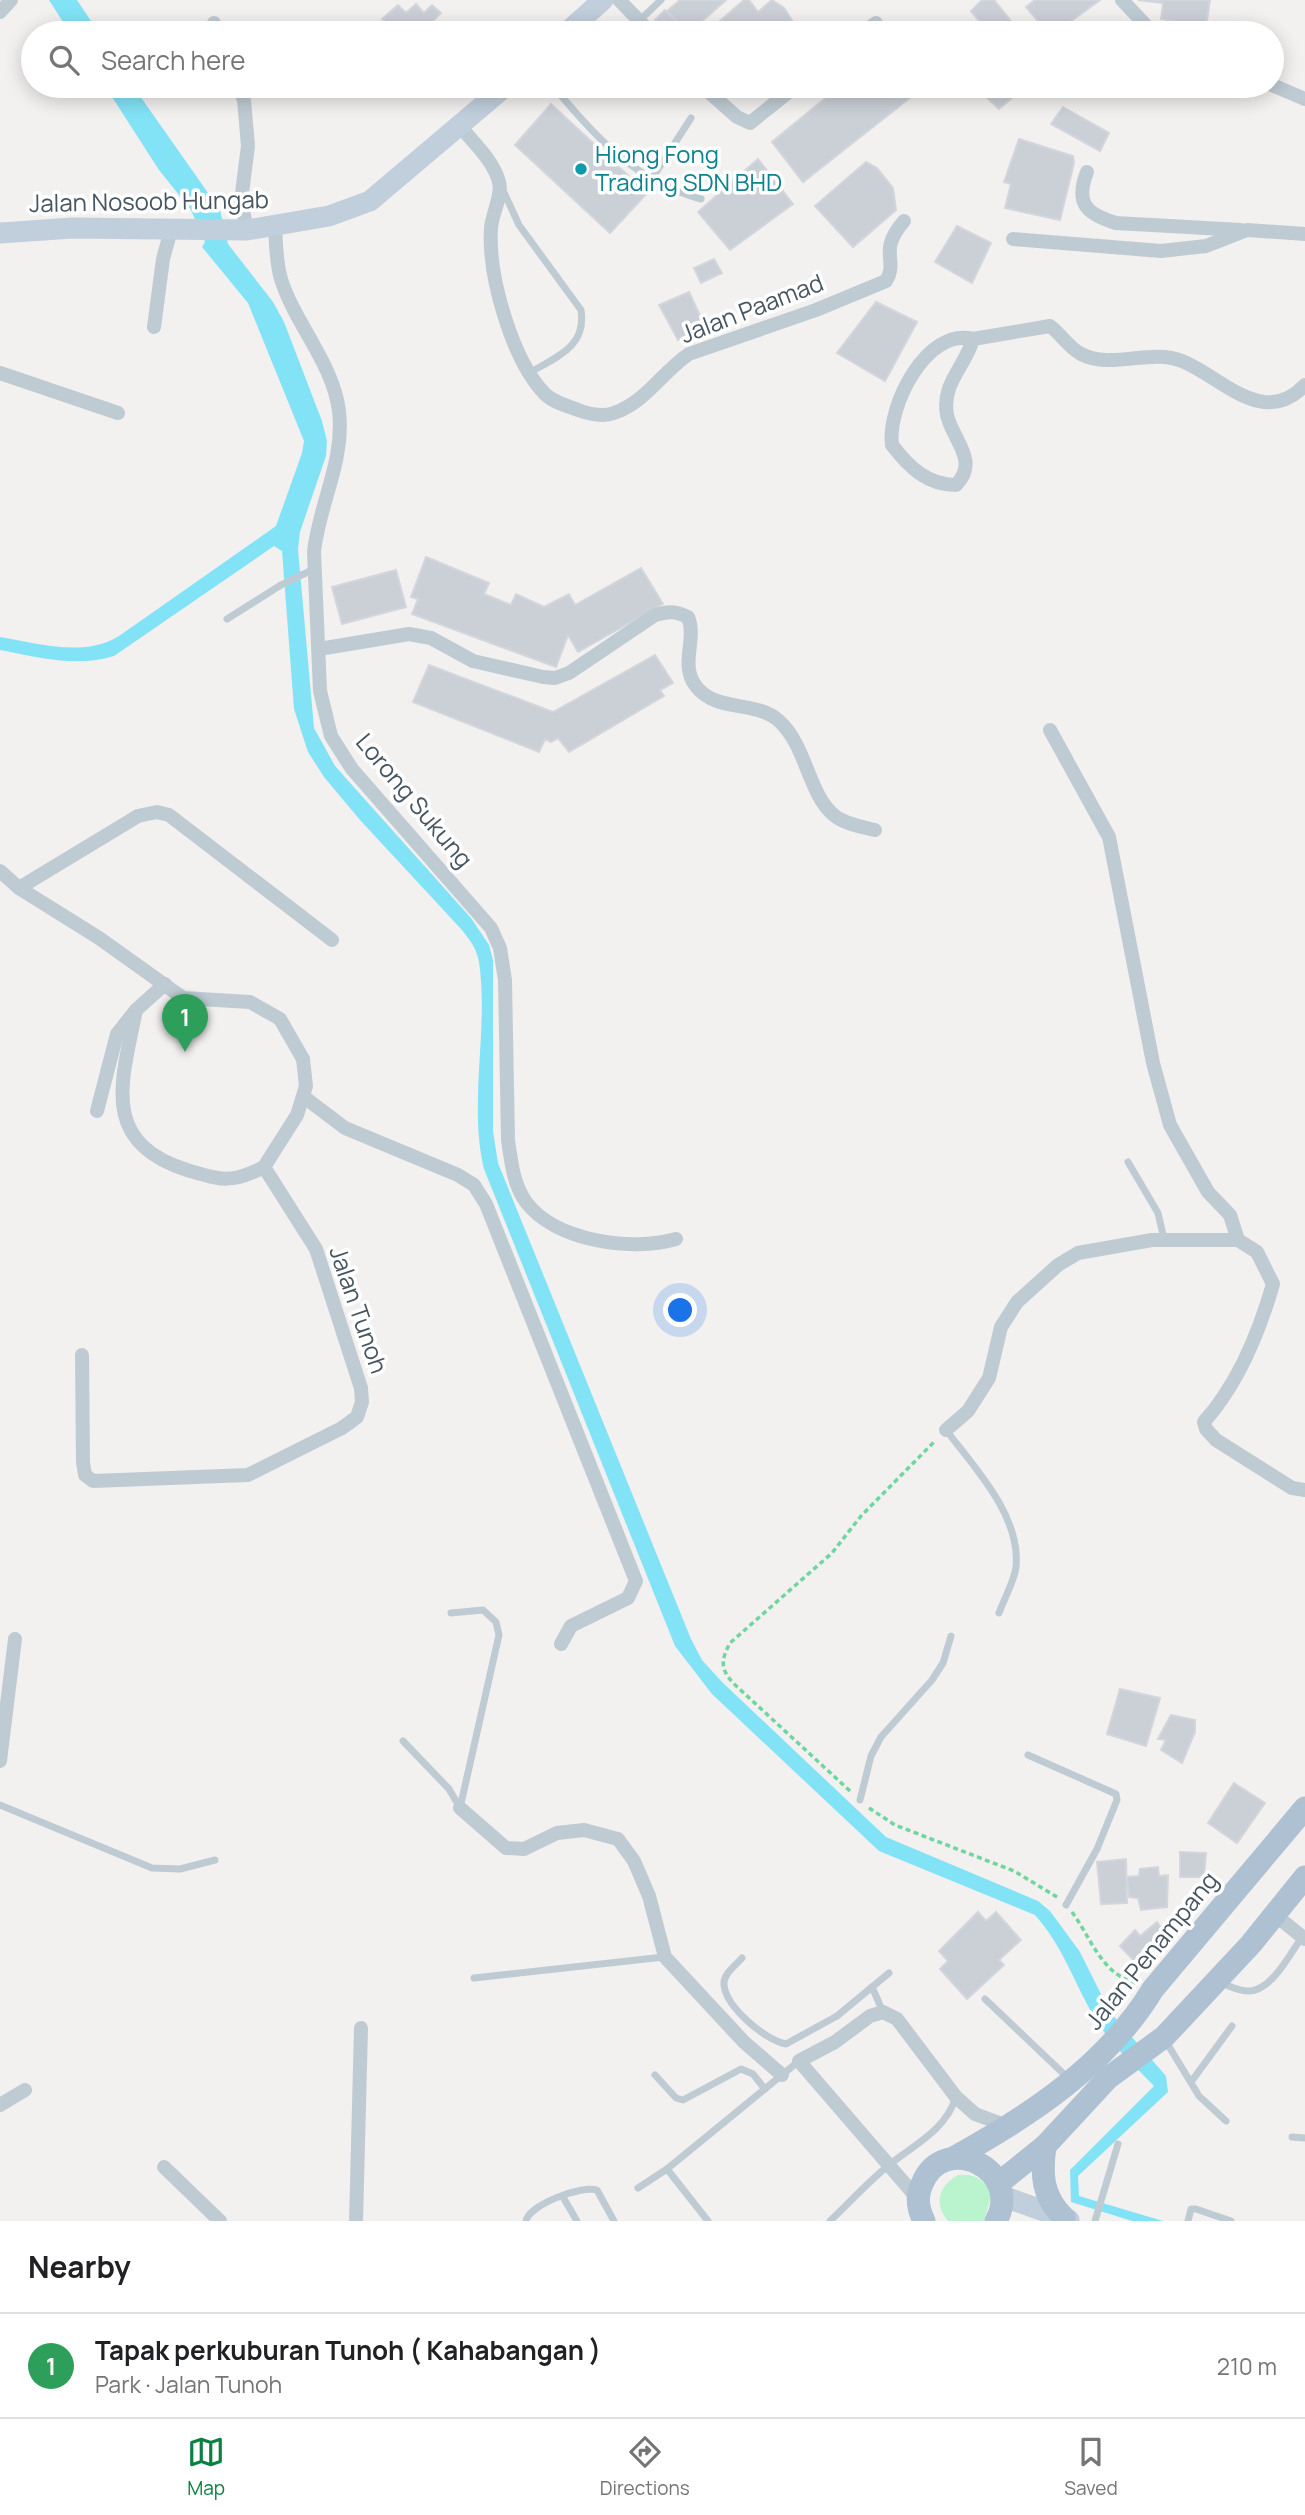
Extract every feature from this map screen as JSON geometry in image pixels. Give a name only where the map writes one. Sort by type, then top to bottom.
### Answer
[{"type":"main road","points":[[579,21],[603,0]]},
{"type":"main road","name":"Jalan Nosoob Hungab","points":[[0,233],[73,228],[239,230],[329,216],[370,201],[492,98]]},
{"type":"main road","name":"Jalan Penampang","points":[[916,2212],[929,2171],[1010,2127],[1072,2081],[1133,2022],[1153,1989],[1305,1808]]},
{"type":"main road","points":[[996,2221],[1001,2190],[1108,2078],[1157,2042],[1217,1981],[1305,1877]]},
{"type":"main road","points":[[1045,2146],[1041,2172],[1046,2194],[1068,2220]]},
{"type":"main road","points":[[955,2157],[981,2163],[1001,2190],[1068,2220]]},
{"type":"street","points":[[0,12],[11,0]]},
{"type":"street","points":[[619,0],[639,21]]},
{"type":"street","points":[[1122,0],[1142,21]]},
{"type":"street","points":[[1284,90],[1305,99]]},
{"type":"street","points":[[239,230],[248,146],[243,98]]},
{"type":"street","points":[[716,98],[737,117],[750,123],[781,98]]},
{"type":"street","points":[[460,126],[487,159],[500,184]]},
{"type":"street","points":[[1087,172],[1081,186],[1082,198],[1090,213],[1116,223],[1305,234]]},
{"type":"street","name":"Jalan Paamad","points":[[500,184],[491,229],[492,257],[513,339],[528,373],[547,396],[592,415],[612,414],[638,401],[675,363],[689,354],[816,310],[886,281],[891,273],[889,244],[905,221]]},
{"type":"street","name":"Lorong Sukung","points":[[275,226],[282,280],[316,350],[339,410],[338,456],[316,535],[309,572],[319,649],[320,691],[331,736],[352,769],[491,928],[500,948],[505,980],[508,1140],[511,1164],[524,1199],[535,1213],[592,1239],[644,1245],[676,1239]]},
{"type":"street","points":[[154,327],[163,259],[172,230]]},
{"type":"street","points":[[1013,239],[1161,251],[1206,246],[1247,230]]},
{"type":"street","points":[[973,339],[953,373],[947,393],[947,416],[967,461],[962,479],[956,485],[941,485],[922,477],[892,444],[893,414],[911,376],[944,341],[962,336],[973,339],[1050,326],[1068,345],[1084,356],[1111,360],[1152,355],[1181,360],[1221,386],[1261,402],[1281,401],[1296,394],[1305,385]]},
{"type":"street","points":[[0,373],[118,413]]},
{"type":"street","points":[[319,649],[409,634],[431,638],[473,661],[555,678],[569,673],[655,615],[669,611],[678,612],[688,617],[691,625],[688,662],[696,686],[723,704],[767,713],[776,718],[791,733],[826,808],[837,818],[875,831]]},
{"type":"street","points":[[1050,730],[1109,837],[1153,1063],[1170,1125],[1208,1192],[1230,1214],[1238,1240]]},
{"type":"street","points":[[19,888],[138,816],[157,812],[169,815],[332,940]]},
{"type":"street","points":[[0,871],[19,888],[99,938],[183,998],[250,1002],[280,1019],[303,1059],[306,1086],[304,1097],[282,1141],[264,1167],[243,1178],[223,1181],[173,1165],[142,1147],[125,1121],[122,1084],[136,1010]]},
{"type":"street","points":[[97,1111],[117,1034],[136,1010],[164,984]]},
{"type":"street","points":[[304,1097],[345,1128],[458,1175],[474,1185],[486,1204],[636,1581],[628,1598],[571,1626],[561,1644]]},
{"type":"street","name":"Jalan Tunoh","points":[[82,1356],[85,1475],[93,1481],[248,1475],[342,1428],[357,1417],[362,1402],[355,1365],[316,1249],[264,1167]]},
{"type":"street","points":[[946,1430],[968,1411],[989,1378],[1001,1327],[1017,1302],[1058,1265],[1078,1253],[1164,1239],[1238,1240],[1257,1252],[1273,1284],[1259,1329],[1219,1405],[1204,1422],[1206,1429],[1216,1440],[1292,1488],[1305,1490]]},
{"type":"street","points":[[0,1761],[15,1639]]},
{"type":"street","points":[[460,1808],[506,1848],[524,1849],[558,1833],[584,1830],[618,1839],[634,1861],[649,1896],[665,1957],[744,2042],[782,2075]]},
{"type":"street","points":[[1275,1915],[1304,1938]]},
{"type":"street","points":[[916,2212],[888,2166],[799,2061],[835,2042],[870,2016],[883,2012],[897,2019],[956,2097],[975,2114],[1010,2127]]},
{"type":"street","points":[[356,2221],[361,2028]]},
{"type":"street","points":[[0,2105],[25,2090]]},
{"type":"street","points":[[164,2167],[220,2221]]},
{"type":"lane","points":[[639,21],[661,0]]},
{"type":"lane","points":[[563,98],[582,121],[631,166],[670,190],[701,199]]},
{"type":"lane","points":[[651,180],[691,118]]},
{"type":"lane","points":[[500,184],[519,225],[581,310],[581,334],[563,353],[528,373]]},
{"type":"lane","points":[[227,619],[281,585],[309,572]]},
{"type":"lane","points":[[1128,1162],[1158,1213],[1164,1239]]},
{"type":"lane","points":[[946,1430],[1006,1515],[1014,1542],[1016,1568],[999,1612]]},
{"type":"lane","points":[[451,1613],[483,1610],[496,1622],[499,1635],[460,1808]]},
{"type":"lane","points":[[860,1800],[871,1756],[881,1737],[932,1680],[943,1664],[951,1636]]},
{"type":"lane","points":[[403,1741],[449,1789],[460,1808]]},
{"type":"lane","points":[[1028,1755],[1116,1794],[1117,1800],[1097,1849],[1066,1905]]},
{"type":"lane","points":[[0,1804],[152,1868],[180,1868],[215,1860]]},
{"type":"lane","points":[[1217,1981],[1245,1992],[1257,1991],[1304,1938]]},
{"type":"lane","points":[[474,1978],[665,1957]]},
{"type":"lane","points":[[742,1958],[725,1976],[724,1986],[728,1998],[761,2035],[786,2044],[837,2016],[888,1973]]},
{"type":"lane","points":[[873,1987],[883,2012]]},
{"type":"lane","points":[[985,1999],[1072,2081]]},
{"type":"lane","points":[[1191,2082],[1233,2026]]},
{"type":"lane","points":[[1157,2042],[1191,2082],[1199,2096],[1226,2121]]},
{"type":"lane","points":[[638,2188],[667,2169],[799,2061]]},
{"type":"lane","points":[[655,2075],[676,2098],[683,2099],[741,2069],[752,2074],[765,2089]]},
{"type":"lane","points":[[830,2221],[888,2166],[933,2133],[951,2113],[956,2097]]},
{"type":"lane","points":[[1292,2137],[1305,2138]]},
{"type":"lane","points":[[1095,2221],[1118,2144]]},
{"type":"lane","points":[[667,2169],[708,2221]]},
{"type":"lane","points":[[526,2221],[533,2209],[581,2188],[597,2190],[614,2221]]},
{"type":"lane","points":[[563,2197],[577,2221]]},
{"type":"lane","points":[[1188,2221],[1191,2209],[1196,2208],[1231,2221]]},
{"type":"green space","points":[[958,2175],[978,2178],[992,2193],[984,2221],[948,2221],[943,2215],[940,2195],[946,2184]]},
{"type":"water","points":[[49,0],[77,0],[91,21],[62,21]]},
{"type":"water","points":[[113,98],[141,98],[220,210],[228,244],[273,302],[284,322],[322,421],[327,441],[326,456],[300,532],[298,549],[314,728],[335,766],[471,918],[489,945],[493,960],[493,1131],[498,1163],[691,1639],[702,1660],[722,1682],[886,1837],[1038,1901],[1050,1911],[1080,1952],[1110,2012],[1166,2076],[1168,2092],[1078,2176],[1079,2196],[1163,2221],[1132,2221],[1071,2202],[1070,2170],[1154,2086],[1108,2038],[1088,2007],[1061,1953],[1035,1915],[879,1851],[712,1694],[675,1646],[484,1169],[478,1118],[482,1013],[477,953],[461,929],[360,820],[324,777],[308,752],[294,709],[282,551],[274,546],[114,656],[71,661],[0,650],[0,637],[76,648],[105,643],[119,636],[276,526],[302,453],[304,441],[248,303],[202,247],[205,242],[191,210],[159,170]]},
{"type":"building","points":[[680,0],[726,0],[702,21],[677,21],[667,11]]},
{"type":"building","points":[[744,0],[749,0],[758,12],[772,0],[784,8],[792,21],[720,21]]},
{"type":"building","points":[[982,0],[994,0],[1011,21],[979,21],[971,11]]},
{"type":"building","points":[[1035,0],[1100,0],[1071,21],[1038,21],[1026,7]]},
{"type":"building","points":[[1138,0],[1210,0],[1207,21],[1161,19],[1163,3]]},
{"type":"building","points":[[416,4],[424,13],[432,5],[441,13],[433,21],[382,19],[398,5],[406,13]]},
{"type":"building","points":[[665,10],[677,21],[656,21]]},
{"type":"building","points":[[825,98],[910,98],[803,182],[772,142]]},
{"type":"building","points":[[987,98],[1012,98],[999,109]]},
{"type":"building","name":"Hiong Fong Trading SDN BHD","points":[[551,104],[647,193],[610,233],[515,145]]},
{"type":"building","points":[[1063,107],[1109,133],[1100,151],[1051,124]]},
{"type":"building","points":[[1019,139],[1073,156],[1074,163],[1060,220],[1005,208],[1011,184],[1004,182]]},
{"type":"building","points":[[758,159],[793,204],[730,250],[698,212]]},
{"type":"building","points":[[866,162],[877,168],[893,188],[896,210],[853,247],[815,206]]},
{"type":"building","points":[[957,226],[991,243],[972,283],[935,262]]},
{"type":"building","points":[[714,259],[722,273],[701,283],[694,268]]},
{"type":"building","points":[[689,292],[705,326],[678,340],[659,305]]},
{"type":"building","points":[[876,302],[917,322],[885,381],[837,353]]},
{"type":"building","points":[[426,557],[489,583],[484,594],[511,605],[516,594],[544,607],[569,594],[575,605],[641,568],[663,604],[578,652],[568,635],[556,667],[412,614],[418,599],[411,597]]},
{"type":"building","points":[[396,570],[406,607],[342,624],[332,587]]},
{"type":"building","points":[[655,655],[673,683],[660,690],[664,696],[569,752],[558,738],[551,742],[545,739],[539,752],[413,702],[429,665],[553,712]]},
{"type":"building","points":[[1120,1689],[1160,1698],[1146,1746],[1107,1734]]},
{"type":"building","points":[[1171,1715],[1195,1720],[1195,1732],[1182,1763],[1161,1750],[1166,1740],[1158,1739]]},
{"type":"building","points":[[1234,1783],[1265,1803],[1237,1843],[1208,1823]]},
{"type":"building","points":[[1180,1852],[1206,1853],[1204,1877],[1180,1877]]},
{"type":"building","points":[[1126,1859],[1127,1903],[1101,1904],[1097,1862]]},
{"type":"building","points":[[1158,1867],[1159,1876],[1168,1875],[1167,1907],[1141,1910],[1138,1898],[1129,1897],[1127,1877],[1139,1876],[1140,1869]]},
{"type":"building","points":[[978,1912],[986,1921],[996,1912],[1021,1940],[999,1960],[1004,1965],[967,1999],[940,1969],[948,1961],[939,1951]]},
{"type":"building","points":[[1157,1922],[1165,1933],[1151,1945],[1155,1949],[1137,1964],[1120,1946],[1135,1930],[1140,1936]]},
{"type":"place","name":"Hiong Fong Trading SDN BHD","points":[[581,169]]},
{"type":"place","name":"Tapak perkuburan Tunoh ( Kahabangan )","points":[[185,1052]]}]
